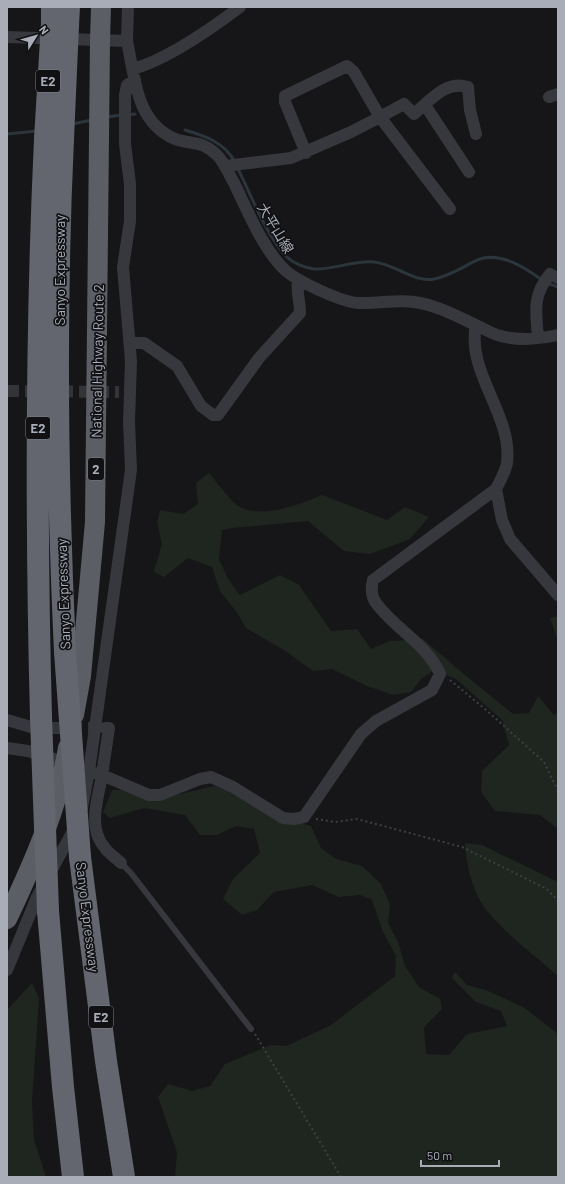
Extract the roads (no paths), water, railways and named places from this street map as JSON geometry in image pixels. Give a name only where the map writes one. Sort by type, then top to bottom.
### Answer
[{"type":"highway","name":"National Highway Route 2","points":[[7,919],[37,854],[50,818],[66,762],[81,676],[95,522],[101,7]]},
{"type":"highway","name":"Sanyo Expressway","points":[[60,15],[54,139],[42,214],[38,434],[38,597],[47,722],[48,911],[63,1087],[73,1177]]},
{"type":"highway","name":"Sanyo Expressway","points":[[54,139],[60,209],[58,426],[64,652],[80,857],[106,1061],[124,1177]]},
{"type":"street","name":"大平山線","points":[[128,7],[127,42],[141,105],[149,121],[162,132],[177,139],[203,144],[233,165],[259,232],[274,257],[286,271],[298,280],[342,299],[359,303],[393,301],[415,302],[447,312],[501,336],[538,338],[558,334]]},
{"type":"street","points":[[7,970],[37,897],[70,840],[85,802],[90,771],[131,470],[129,422],[124,392],[130,343],[123,267],[130,221],[130,184],[125,144],[124,120],[128,85],[134,74],[142,66],[166,54],[224,19],[240,7]]},
{"type":"street","points":[[7,37],[127,42]]},
{"type":"street","points":[[306,153],[285,102],[285,96],[347,66],[354,72],[380,117],[450,209]]},
{"type":"street","points":[[233,165],[291,158],[306,153],[404,104],[414,114],[447,87],[460,85],[468,87],[470,110],[476,134]]},
{"type":"street","points":[[425,105],[469,172]]},
{"type":"street","points":[[130,343],[144,343],[177,366],[202,406],[213,415],[218,415],[259,358],[300,312],[300,303],[296,288],[298,280]]},
{"type":"street","points":[[538,338],[536,310],[539,289],[549,280]]},
{"type":"street","points":[[7,748],[28,751],[66,762],[102,775],[149,795],[160,796],[200,779],[211,777],[233,787],[283,818],[294,820],[304,817],[361,734],[376,720],[432,690],[440,674],[428,654],[375,603],[370,590],[373,580],[496,489],[504,473],[507,447],[495,407],[475,352],[474,334],[476,325]]},
{"type":"street","points":[[496,489],[502,520],[510,539],[558,595]]},
{"type":"street","points":[[7,720],[31,727],[47,722]]},
{"type":"street","points":[[105,728],[109,728],[94,820],[98,837],[104,848],[121,863]]},
{"type":"lane","points":[[121,863],[131,873],[252,1029]]},
{"type":"waterway","points":[[127,115],[135,114]]},
{"type":"waterway","points":[[107,117],[121,115]]},
{"type":"waterway","points":[[72,124],[92,120]]},
{"type":"waterway","points":[[185,130],[207,137],[220,145],[231,155],[235,162]]},
{"type":"waterway","points":[[7,134],[37,131]]},
{"type":"waterway","points":[[237,167],[272,238],[287,257],[303,266],[314,269],[322,269],[359,262],[374,262],[382,263],[412,276],[427,280],[445,276],[482,258],[491,257],[500,258],[518,265],[542,280]]},
{"type":"waterway","points":[[547,283],[558,287]]},
{"type":"tunnel","points":[[7,391],[119,392]]},
{"type":"tunnel","points":[[52,728],[104,728]]}]
